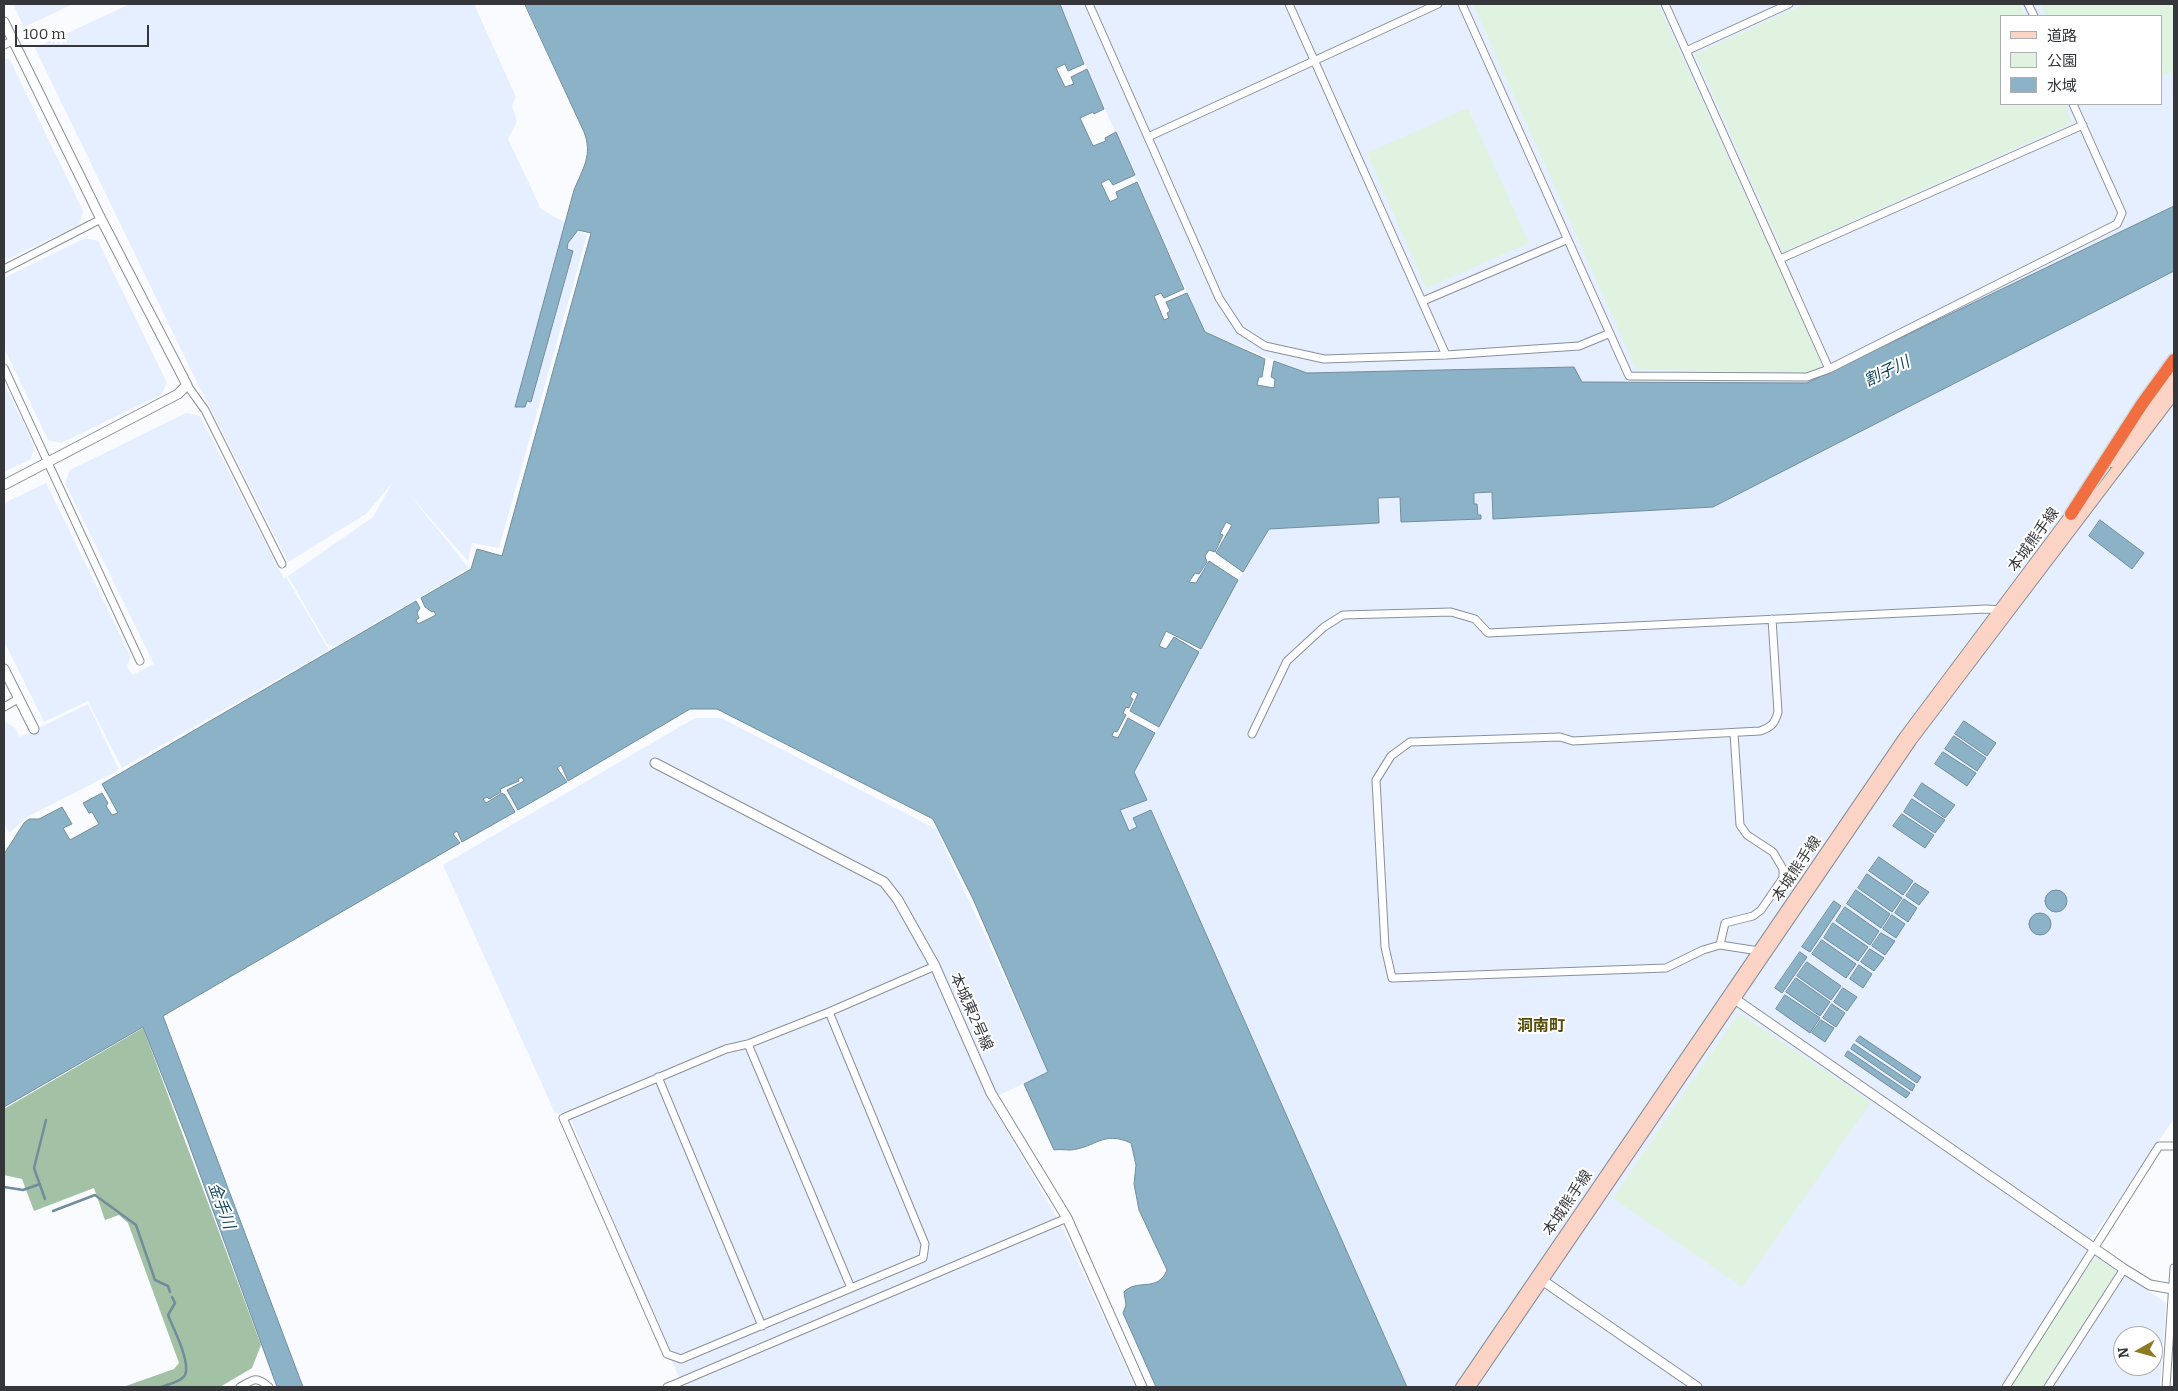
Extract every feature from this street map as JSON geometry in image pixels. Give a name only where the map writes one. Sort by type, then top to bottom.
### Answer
[{"type":"highway","points":[[2071,514],[2142,404],[2174,360]]},
{"type":"main road","name":"本城熊手線","points":[[1460,1387],[1539,1278],[1732,997],[2071,514],[2174,379]]},
{"type":"main road","name":"本城熊手線","points":[[1732,997],[1759,951],[1906,736],[2174,394]]},
{"type":"main road","name":"本城熊手線","points":[[1470,1387],[1539,1278]]},
{"type":"street","points":[[1089,4],[1219,298],[1240,330],[1264,346],[1324,359],[1446,355],[1579,346],[1608,334]]},
{"type":"street","points":[[1289,4],[1446,355]]},
{"type":"street","points":[[1148,136],[1438,4]]},
{"type":"street","points":[[1462,4],[1608,334],[1629,376],[1807,377],[1829,369],[2117,224],[2122,212],[2073,105]]},
{"type":"street","points":[[1665,4],[1829,369]]},
{"type":"street","points":[[1686,51],[1789,4]]},
{"type":"street","points":[[4,22],[8,43],[187,385],[205,410],[282,564]]},
{"type":"street","points":[[1780,259],[2083,125]]},
{"type":"street","points":[[4,269],[101,219]]},
{"type":"street","points":[[1423,301],[1566,240]]},
{"type":"street","points":[[4,368],[140,661]]},
{"type":"street","points":[[4,485],[178,394],[187,385]]},
{"type":"street","points":[[1252,734],[1287,661],[1324,627],[1343,616],[1451,612],[1476,620],[1488,633],[1772,619],[2004,611]]},
{"type":"street","points":[[1759,951],[1720,945],[1704,950],[1666,968],[1392,978],[1385,947],[1376,780],[1391,756],[1410,742],[1560,737],[1572,741],[1760,732],[1770,728],[1775,723],[1778,712],[1772,619]]},
{"type":"street","points":[[4,669],[34,729]]},
{"type":"street","points":[[4,707],[18,699]]},
{"type":"street","points":[[1720,945],[1724,923],[1753,916],[1761,910],[1783,878],[1783,869],[1773,852],[1747,835],[1740,825],[1734,733]]},
{"type":"street","name":"本城東2号線","points":[[655,763],[884,882],[898,900],[935,966],[991,1093],[1067,1218],[1142,1387]]},
{"type":"street","points":[[829,1012],[925,1244],[923,1258],[681,1359],[667,1354],[563,1118],[726,1049],[748,1044],[829,1012],[935,966]]},
{"type":"street","points":[[1732,997],[2124,1269],[2150,1285],[2173,1289]]},
{"type":"street","points":[[748,1044],[851,1288]]},
{"type":"street","points":[[658,1077],[762,1326]]},
{"type":"street","points":[[2006,1387],[2159,1146],[2174,1146]]},
{"type":"street","points":[[666,1387],[676,1385],[1067,1218]]},
{"type":"street","points":[[2166,1387],[2174,1268]]},
{"type":"street","points":[[2048,1387],[2124,1269]]},
{"type":"street","points":[[1539,1278],[1697,1387]]},
{"type":"street","points":[[240,1387],[253,1380],[260,1380],[269,1387]]},
{"type":"shaded area","points":[[13,4],[73,4],[24,27]]},
{"type":"shaded area","points":[[130,4],[474,4],[516,97],[512,106],[517,121],[508,139],[541,209],[587,235],[499,548],[472,543],[468,561],[409,494],[469,568],[335,647],[327,644],[288,576],[373,517],[393,482],[366,514],[288,562],[193,374],[35,48]]},
{"type":"shaded area","points":[[1060,4],[2174,4],[2174,206],[1807,383],[1581,382],[1574,367],[1307,373],[1205,332],[1087,69]]},
{"type":"shaded area","points":[[4,58],[10,60],[83,211],[79,225],[4,261]]},
{"type":"shaded area","points":[[85,238],[98,241],[167,383],[161,395],[61,443],[48,440],[4,348],[4,278]]},
{"type":"shaded area","points":[[2174,271],[2173,1120],[2095,1234],[2082,1245],[2166,1303],[2163,1345],[2163,1326],[2113,1326],[2113,1376],[2161,1376],[2160,1387],[1407,1387],[1152,810],[1133,818],[1137,827],[1129,831],[1120,809],[1129,806],[1134,772],[1238,580],[1269,529],[1378,523],[1378,498],[1400,497],[1401,522],[1478,515],[1474,504],[1474,493],[1492,492],[1493,519],[1713,507]]},
{"type":"shaded area","points":[[4,383],[34,446],[31,459],[4,472]]},
{"type":"shaded area","points":[[186,413],[200,416],[284,579],[286,577],[329,650],[122,768],[88,701],[44,722],[4,641],[4,503],[46,483],[131,657],[127,666],[132,675],[154,664],[65,483],[70,470]]},
{"type":"shaded area","points":[[88,704],[119,770],[27,817],[9,833],[4,823],[4,721],[15,728],[20,737]]},
{"type":"shaded area","points":[[695,718],[721,718],[936,829],[1048,1072],[989,1100],[1062,1226],[1135,1387],[683,1387],[568,1113],[555,1113],[443,865]]},
{"type":"green space","points":[[1473,4],[1658,4],[1823,366],[1805,373],[1636,369]]},
{"type":"green space","points":[[1805,4],[2020,4],[2025,15],[2000,15],[2000,105],[2064,105],[2072,123],[1783,252],[1695,54]]},
{"type":"green space","points":[[2040,4],[2173,4],[2174,71],[2163,76],[2163,15],[2046,15]]},
{"type":"green space","points":[[1468,108],[1529,243],[1426,288],[1367,153]]},
{"type":"green space","points":[[1742,1015],[1871,1102],[1742,1287],[1613,1198],[1735,1018]]},
{"type":"green space","points":[[143,1028],[261,1345],[252,1368],[220,1387],[123,1387],[174,1369],[179,1363],[128,1223],[119,1215],[105,1220],[94,1188],[34,1211],[22,1179],[4,1175],[4,1109]]},
{"type":"green space","points":[[2096,1258],[2115,1269],[2116,1273],[2042,1387],[2010,1387],[2092,1261]]},
{"type":"water","points":[[525,4],[1060,4],[1084,64],[1068,71],[1065,64],[1056,68],[1065,87],[1074,84],[1071,77],[1087,69],[1104,109],[1080,118],[1093,146],[1106,141],[1105,138],[1116,132],[1135,175],[1113,185],[1109,179],[1101,183],[1110,202],[1118,198],[1116,192],[1137,182],[1184,289],[1164,298],[1161,293],[1154,296],[1164,320],[1169,318],[1167,313],[1170,311],[1166,302],[1187,293],[1205,332],[1265,359],[1262,377],[1259,377],[1257,385],[1274,388],[1275,379],[1271,377],[1274,361],[1307,373],[1574,367],[1582,382],[1807,383],[2174,206],[2174,271],[1713,507],[1493,519],[1492,492],[1474,493],[1474,504],[1477,504],[1478,515],[1481,515],[1481,519],[1401,522],[1400,497],[1378,498],[1379,523],[1269,529],[1243,572],[1216,553],[1232,525],[1226,522],[1220,534],[1223,535],[1215,552],[1209,550],[1205,556],[1207,562],[1199,574],[1195,573],[1189,582],[1196,583],[1209,561],[1238,580],[1201,649],[1166,631],[1159,646],[1166,649],[1174,637],[1199,652],[1159,727],[1130,711],[1138,694],[1133,691],[1130,697],[1133,699],[1129,708],[1126,707],[1123,713],[1126,715],[1117,732],[1114,731],[1112,736],[1118,738],[1128,718],[1155,733],[1134,772],[1147,800],[1120,810],[1129,831],[1137,827],[1133,818],[1151,810],[1407,1387],[1156,1387],[1123,1313],[1126,1305],[1124,1292],[1135,1286],[1158,1281],[1167,1270],[1139,1210],[1134,1184],[1136,1165],[1131,1143],[1113,1138],[1079,1149],[1054,1150],[1024,1084],[1048,1072],[973,899],[933,819],[717,709],[690,709],[568,781],[561,765],[557,768],[567,782],[518,810],[507,790],[524,781],[522,777],[518,779],[519,781],[500,789],[501,792],[489,799],[487,797],[483,799],[486,803],[502,793],[515,812],[462,842],[457,831],[453,834],[460,843],[163,1016],[303,1387],[277,1387],[186,1136],[143,1027],[4,1107],[4,854],[24,823],[29,819],[39,819],[62,807],[72,824],[63,828],[70,840],[99,824],[92,812],[89,813],[83,803],[102,793],[108,803],[106,806],[112,815],[118,813],[102,784],[416,601],[420,608],[417,613],[419,618],[416,620],[418,624],[436,615],[434,611],[432,612],[425,607],[421,598],[471,569],[477,549],[502,556],[591,233],[578,230],[568,243],[567,249],[573,251],[531,402],[527,401],[525,407],[515,407],[574,190],[586,161],[588,148],[584,132]]},
{"type":"water","points":[[2100,520],[2144,553],[2132,569],[2089,536]]},
{"type":"water","points":[[1964,721],[1996,743],[1987,756],[1955,734]]},
{"type":"water","points":[[1954,736],[1986,758],[1977,771],[1945,749]]},
{"type":"water","points":[[1943,752],[1976,773],[1967,786],[1935,764]]},
{"type":"water","points":[[1922,783],[1955,805],[1945,818],[1914,796]]},
{"type":"water","points":[[1912,799],[1945,820],[1935,833],[1904,812]]},
{"type":"water","points":[[1902,814],[1934,835],[1925,848],[1893,826]]},
{"type":"water","points":[[1879,857],[1913,881],[1903,895],[1869,871]]},
{"type":"water","points":[[1867,874],[1902,898],[1892,912],[1858,888]]},
{"type":"water","points":[[1915,883],[1929,892],[1919,905],[1906,896]]},
{"type":"water","points":[[1856,890],[1890,914],[1881,928],[1847,904]]},
{"type":"water","points":[[2056,890],[2064,893],[2067,901],[2064,909],[2056,912],[2048,909],[2045,901],[2048,893]]},
{"type":"water","points":[[1904,899],[1917,908],[1908,922],[1895,913]]},
{"type":"water","points":[[1834,901],[1841,906],[1810,952],[1802,947]]},
{"type":"water","points":[[1845,907],[1879,931],[1870,945],[1836,921]]},
{"type":"water","points":[[2040,913],[2048,916],[2051,924],[2048,932],[2040,935],[2032,932],[2029,924],[2032,916]]},
{"type":"water","points":[[1892,915],[1905,924],[1896,938],[1883,929]]},
{"type":"water","points":[[1833,923],[1868,947],[1858,961],[1824,938]]},
{"type":"water","points":[[1881,933],[1895,941],[1885,955],[1872,946]]},
{"type":"water","points":[[1822,940],[1856,964],[1846,978],[1812,954]]},
{"type":"water","points":[[1870,949],[1884,958],[1874,971],[1861,962]]},
{"type":"water","points":[[1800,952],[1807,957],[1782,993],[1775,988]]},
{"type":"water","points":[[1807,962],[1841,986],[1831,1000],[1797,976]]},
{"type":"water","points":[[1859,965],[1872,974],[1863,988],[1850,979]]},
{"type":"water","points":[[1796,978],[1830,1002],[1820,1016],[1786,992]]},
{"type":"water","points":[[1843,988],[1857,997],[1847,1011],[1834,1002]]},
{"type":"water","points":[[1785,995],[1820,1018],[1810,1033],[1776,1009]]},
{"type":"water","points":[[1832,1004],[1845,1013],[1836,1027],[1823,1018]]},
{"type":"water","points":[[1821,1020],[1834,1028],[1825,1042],[1812,1033]]},
{"type":"water","points":[[1860,1036],[1921,1077],[1917,1083],[1856,1041]]},
{"type":"water","points":[[1854,1044],[1915,1085],[1912,1091],[1851,1049]]},
{"type":"water","points":[[1848,1051],[1910,1093],[1906,1098],[1845,1056]]},
{"type":"waterway","points":[[45,1199],[34,1168],[46,1120]]},
{"type":"waterway","points":[[4,1187],[23,1190],[40,1184]]},
{"type":"waterway","points":[[53,1211],[95,1195],[136,1225],[155,1280],[168,1286],[170,1292]]},
{"type":"waterway","points":[[161,1387],[181,1379],[185,1375],[186,1369],[184,1354],[168,1315],[175,1303],[172,1297]]},
{"type":"district","name":"洞南町","points":[[1541,1027]]},
{"type":"water label","name":"割子川","points":[[1887,372]]},
{"type":"water label","name":"金手川","points":[[221,1206]]}]
